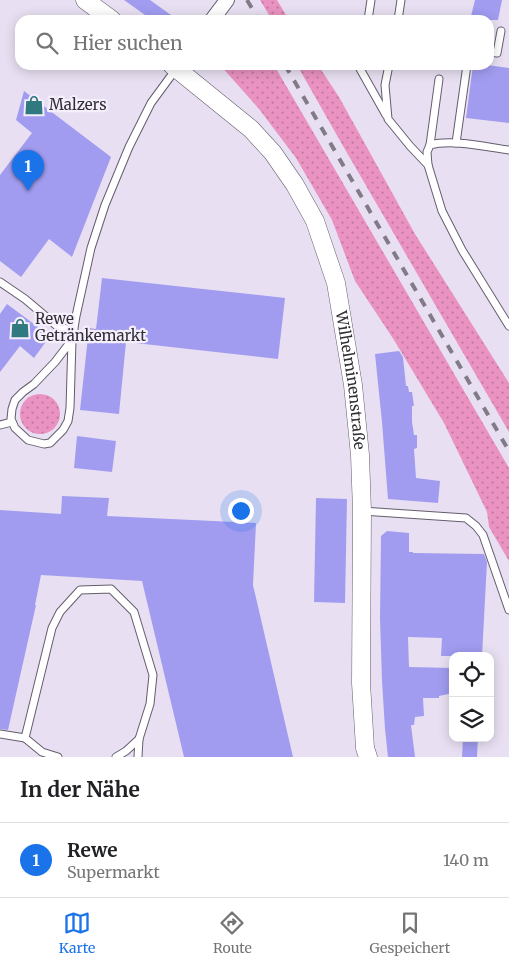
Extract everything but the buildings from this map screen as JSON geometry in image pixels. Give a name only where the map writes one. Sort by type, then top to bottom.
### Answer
[{"type":"street","points":[[85,0],[105,15]]},
{"type":"street","points":[[216,15],[227,0]]},
{"type":"street","name":"Wilhelminenstraße","points":[[181,70],[251,129],[272,153],[295,185],[315,221],[336,283],[354,394],[360,455],[362,511],[361,683],[365,748],[368,757]]},
{"type":"lane","points":[[369,15],[371,0]]},
{"type":"lane","points":[[399,15],[401,0]]},
{"type":"lane","points":[[494,53],[497,53],[501,31]]},
{"type":"lane","points":[[72,340],[55,362],[15,400],[11,419],[15,428],[28,440],[50,443],[63,430],[68,421],[72,340],[91,248],[105,205],[129,147],[151,103],[173,70]]},
{"type":"lane","points":[[361,70],[388,119],[428,165]]},
{"type":"lane","points":[[388,70],[385,85],[388,119]]},
{"type":"lane","points":[[456,143],[466,70]]},
{"type":"lane","points":[[439,79],[430,145],[427,152],[428,165],[442,211],[462,250],[509,326]]},
{"type":"lane","points":[[430,145],[450,142],[509,150]]},
{"type":"lane","points":[[0,282],[25,299],[57,326],[74,331]]},
{"type":"lane","points":[[0,425],[12,422]]},
{"type":"lane","points":[[362,511],[466,518],[483,535],[509,610]]},
{"type":"lane","points":[[25,738],[52,628],[60,612],[80,590],[112,588],[134,612],[153,675],[150,704],[139,739],[138,757]]},
{"type":"lane","points":[[0,734],[25,738],[42,752],[58,757]]},
{"type":"lane","points":[[116,757],[139,739]]},
{"type":"shaded area","points":[[260,0],[277,0],[286,15],[269,15]]},
{"type":"shaded area","points":[[224,70],[277,70],[509,468],[509,561],[489,527],[487,512],[444,423],[394,340],[355,281],[332,220],[296,158],[259,109]]},
{"type":"shaded area","points":[[300,70],[321,70],[339,97],[415,234],[509,383],[509,432]]},
{"type":"shaded area","points":[[40,394],[54,400],[60,414],[54,428],[40,434],[26,428],[20,414],[26,400]]},
{"type":"railway","points":[[247,0],[256,15]]},
{"type":"railway","points":[[288,70],[509,451]]},
{"type":"place","name":"Malzers","points":[[34,105]]},
{"type":"place","name":"Rewe","points":[[28,191]]},
{"type":"place","name":"Rewe Getränkemarkt","points":[[20,328]]}]
